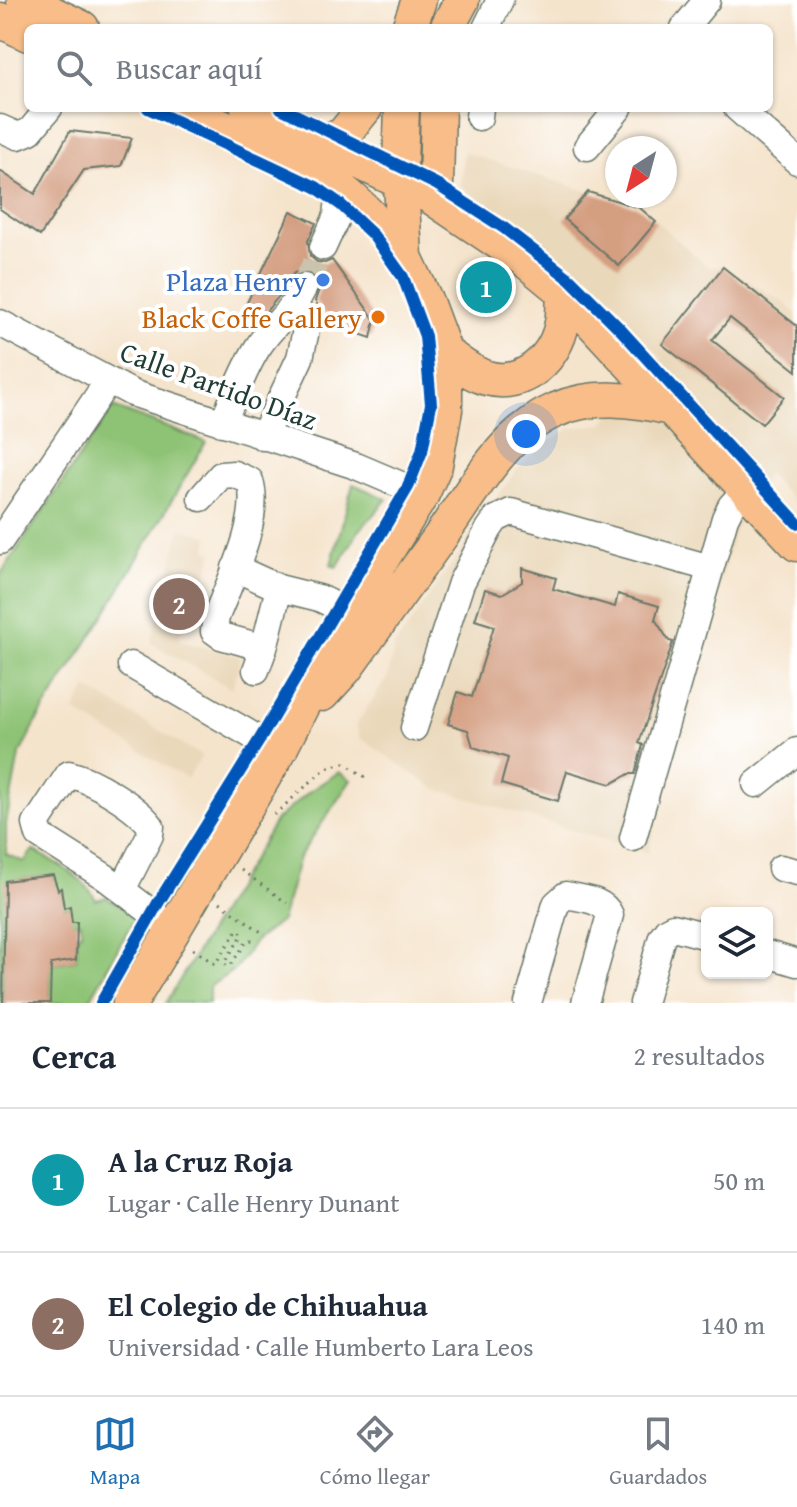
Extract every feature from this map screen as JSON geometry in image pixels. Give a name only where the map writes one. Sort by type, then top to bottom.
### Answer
[{"type":"main road","points":[[24,0],[74,24]]},
{"type":"main road","points":[[449,24],[462,0]]},
{"type":"main road","points":[[0,20],[24,32]]},
{"type":"main road","points":[[130,1003],[182,932],[286,738],[349,612],[422,494],[435,465],[445,410],[445,353],[405,257],[386,232],[340,189],[302,166],[187,112]]},
{"type":"main road","points":[[256,112],[415,189],[525,260],[564,292],[797,544]]},
{"type":"main road","points":[[316,141],[341,137],[362,112]]},
{"type":"main road","points":[[403,112],[415,189],[405,257]]},
{"type":"main road","points":[[415,189],[436,184],[438,112]]},
{"type":"main road","points":[[445,353],[485,378],[503,381],[523,377],[542,363],[553,347],[562,325],[564,292]]},
{"type":"main road","points":[[286,738],[345,669],[496,460],[532,423],[557,409],[600,400],[637,400],[670,408]]},
{"type":"street","points":[[488,24],[500,0]]},
{"type":"street","points":[[687,24],[707,0]]},
{"type":"street","points":[[0,128],[18,136],[30,131],[46,112]]},
{"type":"street","points":[[587,147],[616,112]]},
{"type":"street","points":[[742,112],[793,149]]},
{"type":"street","points":[[323,247],[337,216],[340,189]]},
{"type":"street","points":[[222,423],[256,349],[300,296],[306,330],[300,358],[263,437]]},
{"type":"street","name":"Calle Partido Díaz","points":[[0,323],[132,393],[356,466],[422,494]]},
{"type":"street","points":[[0,541],[108,381]]},
{"type":"street","points":[[239,386],[280,399]]},
{"type":"street","points":[[201,498],[221,475],[234,474],[250,481],[255,495],[214,631],[260,659],[279,588]]},
{"type":"street","points":[[633,838],[725,518],[746,490]]},
{"type":"street","points":[[414,728],[461,583],[489,529],[504,514],[511,512],[553,522],[710,568]]},
{"type":"street","points":[[235,568],[279,588],[319,598],[349,612]]},
{"type":"street","points":[[131,665],[286,738]]},
{"type":"street","points":[[756,784],[797,751]]},
{"type":"street","points":[[118,883],[182,932]]},
{"type":"street","points":[[528,1003],[556,904],[566,895],[601,903],[610,915],[585,1003]]},
{"type":"street","points":[[643,1003],[662,937],[667,930],[673,927],[701,934]]},
{"type":"street","points":[[773,956],[797,963]]},
{"type":"path","points":[[272,816],[326,768],[344,763],[370,780]]},
{"type":"path","points":[[241,870],[287,903]]},
{"type":"path","points":[[227,892],[220,902],[264,934]]},
{"type":"path","points":[[182,932],[215,964],[238,929],[243,934],[224,963],[229,967],[248,940],[256,940]]},
{"type":"shaded area","points":[[464,152],[605,197],[605,208],[640,208],[710,268],[723,267],[784,302],[797,314],[797,505],[767,473],[735,528],[648,853],[434,788],[360,738],[356,725],[388,677],[394,647],[516,470],[539,447],[571,428],[602,424],[663,359],[565,261],[460,186]]},
{"type":"shaded area","points":[[181,528],[209,537],[207,549],[213,552],[202,590],[194,588],[192,593],[200,596],[194,615],[185,612],[179,640],[241,657],[232,689],[151,643]]},
{"type":"shaded area","points":[[87,688],[202,756],[187,779],[74,711]]},
{"type":"green space","points":[[113,407],[206,442],[19,755],[6,823],[6,854],[24,862],[33,850],[77,877],[96,900],[106,897],[132,911],[135,919],[88,1003],[50,1003],[51,964],[76,960],[77,934],[81,933],[81,922],[69,923],[70,907],[60,908],[59,902],[63,901],[61,889],[53,892],[51,887],[56,884],[53,875],[6,881],[3,1003],[0,1003],[0,575]]},
{"type":"green space","points":[[353,484],[387,499],[358,532],[337,567],[331,565]]},
{"type":"green space","points":[[339,772],[351,780],[299,857],[281,921],[256,940],[235,969],[209,987],[209,1003],[166,1003],[276,820],[310,791]]},
{"type":"building","points":[[70,131],[132,138],[121,166],[84,170],[40,236],[0,209],[0,171],[35,194]]},
{"type":"building","points":[[588,192],[605,197],[605,208],[640,208],[656,222],[619,266],[564,219]]},
{"type":"building","name":"Plaza Henry","points":[[291,211],[316,223],[308,241],[310,256],[317,262],[332,260],[375,320],[371,338],[333,325],[315,301],[320,287],[318,279],[304,271],[294,273],[281,294],[255,324],[240,317]]},
{"type":"building","points":[[723,267],[797,326],[797,371],[730,318],[712,340],[784,397],[762,424],[662,344]]},
{"type":"building","points":[[522,568],[556,578],[553,589],[615,607],[618,594],[659,606],[655,619],[669,641],[673,642],[639,743],[643,745],[635,774],[611,784],[567,771],[558,801],[501,784],[508,758],[473,747],[468,730],[448,724],[458,692],[472,697],[494,626],[475,620],[485,589],[502,594],[522,582]]},
{"type":"building","points":[[53,875],[58,890],[61,888],[64,908],[70,906],[72,922],[77,922],[76,960],[51,964],[50,1003],[3,1003],[5,881]]},
{"type":"tunnel","points":[[304,287],[323,247]]},
{"type":"cycle path","points":[[101,1003],[408,487],[422,451],[431,404],[425,336],[403,277],[373,235],[340,204],[316,187],[157,112]]},
{"type":"cycle path","points":[[289,112],[436,184],[504,228],[570,279],[620,329],[797,523]]},
{"type":"place","name":"Plaza Henry","points":[[323,280]]},
{"type":"place","name":"A la Cruz Roja","points":[[486,287]]},
{"type":"place","name":"Black Coffe Gallery","points":[[378,317]]},
{"type":"place","name":"El Colegio de Chihuahua","points":[[179,604]]}]
